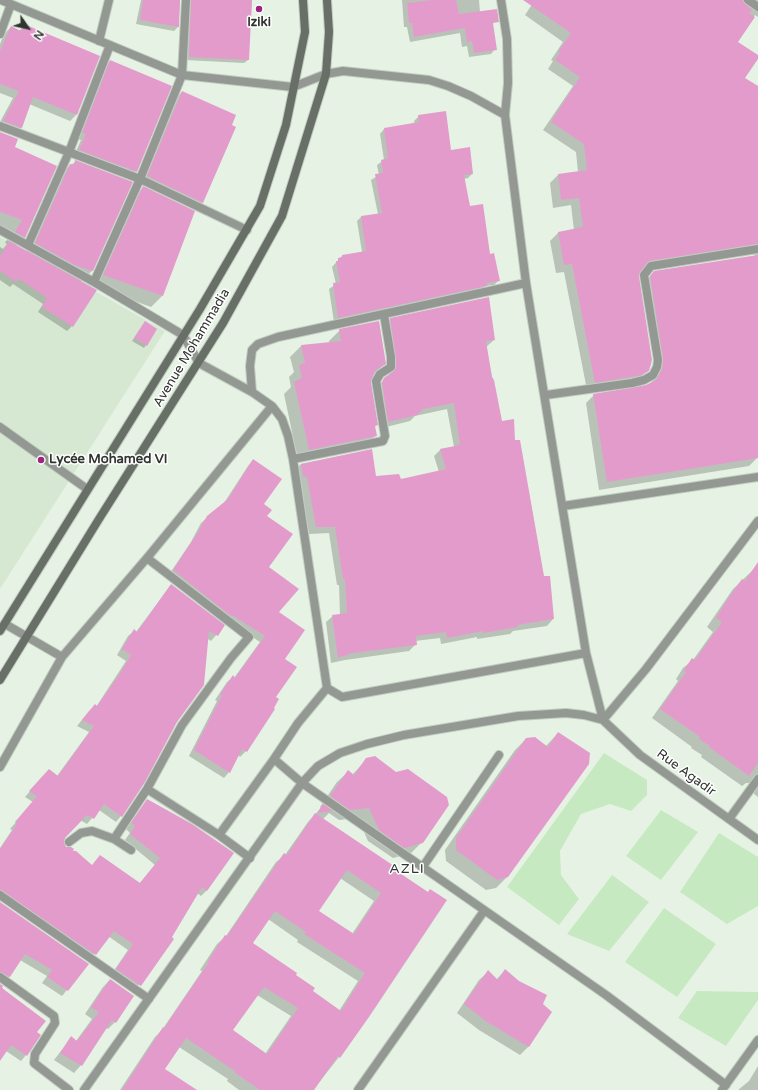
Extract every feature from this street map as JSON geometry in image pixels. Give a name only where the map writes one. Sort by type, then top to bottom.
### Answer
[{"type":"street","points":[[1,0],[182,75],[293,87],[326,74],[344,71],[429,80],[471,96],[504,115]]},
{"type":"street","points":[[99,41],[109,0]]},
{"type":"street","points":[[94,282],[140,179],[182,75],[186,0]]},
{"type":"street","name":"Avenue Mohammadia","points":[[2,628],[260,206],[286,125],[305,32],[303,0]]},
{"type":"street","name":"Avenue Mohammadia","points":[[0,680],[99,519],[199,363],[223,323],[282,216],[326,74],[329,32],[327,0]]},
{"type":"street","points":[[501,0],[507,39],[508,76],[504,115],[526,283],[546,395],[586,653],[603,720]]},
{"type":"street","points":[[748,0],[758,7]]},
{"type":"street","points":[[0,34],[11,4]]},
{"type":"street","points":[[28,245],[69,152],[110,45]]},
{"type":"street","points":[[0,126],[140,179],[246,230]]},
{"type":"street","points":[[0,230],[94,282],[183,334],[199,363],[252,392],[272,406],[282,419],[293,458],[327,688],[298,723],[219,835]]},
{"type":"street","points":[[546,395],[632,383],[644,380],[653,375],[657,367],[658,360],[644,275],[651,266],[758,249]]},
{"type":"street","points":[[252,392],[250,366],[252,350],[258,344],[278,337],[526,283]]},
{"type":"street","points":[[293,458],[383,441],[386,436],[376,380],[380,374],[391,367],[391,357],[384,315]]},
{"type":"street","points":[[0,767],[62,657],[148,558],[272,406]]},
{"type":"street","points":[[0,427],[87,489]]},
{"type":"street","points":[[563,506],[758,477]]},
{"type":"street","points":[[603,720],[646,669],[757,525]]},
{"type":"street","points":[[114,839],[147,789],[182,725],[231,658],[249,637],[148,558]]},
{"type":"street","points":[[2,628],[26,637],[62,657]]},
{"type":"street","points":[[327,688],[342,697],[586,653]]},
{"type":"street","points":[[84,1090],[302,783],[318,766],[340,753],[367,744],[404,735],[539,713],[572,713],[603,720]]},
{"type":"street","name":"Rue Agadir","points":[[603,720],[640,755],[758,840]]},
{"type":"street","points":[[422,868],[499,755]]},
{"type":"street","points":[[274,759],[302,783],[606,995],[724,1087],[758,1040]]},
{"type":"street","points":[[729,819],[758,779]]},
{"type":"street","points":[[147,789],[219,835],[250,858]]},
{"type":"street","points":[[69,842],[81,833],[92,831],[114,839],[131,850]]},
{"type":"street","points":[[0,894],[148,999]]},
{"type":"street","points":[[360,1089],[484,911]]},
{"type":"street","points":[[0,977],[54,1016],[55,1023],[35,1054],[34,1063],[69,1090]]},
{"type":"shaded area","name":"Lycée Mohamed VI","points":[[0,237],[165,331],[0,589]]},
{"type":"green space","points":[[604,753],[647,780],[647,795],[631,811],[610,804],[581,814],[560,851],[561,875],[579,899],[559,925],[507,887]]},
{"type":"green space","points":[[661,810],[698,832],[661,880],[626,856]]},
{"type":"green space","points":[[719,833],[758,857],[758,906],[727,924],[680,892]]},
{"type":"green space","points":[[612,875],[649,902],[609,951],[567,934]]},
{"type":"green space","points":[[664,908],[716,944],[677,997],[625,962]]},
{"type":"green space","points":[[697,991],[758,992],[758,1000],[726,1046],[678,1018]]},
{"type":"building","points":[[143,0],[180,0],[179,27],[140,20]]},
{"type":"building","points":[[191,0],[252,0],[249,60],[189,57]]},
{"type":"building","points":[[433,0],[456,0],[459,14],[497,9],[499,22],[493,23],[497,50],[474,53],[472,41],[467,42],[465,28],[414,37],[412,23],[409,23],[407,3]]},
{"type":"building","points":[[523,0],[743,0],[745,4],[752,9],[749,13],[755,17],[738,42],[758,55],[758,59],[745,78],[758,86],[758,244],[650,261],[647,263],[639,276],[652,360],[649,371],[642,375],[595,383],[572,264],[564,265],[558,232],[583,227],[579,198],[561,200],[558,174],[587,170],[584,144],[551,122],[580,77],[555,60],[560,53],[558,52],[571,33]]},
{"type":"building","points":[[24,24],[100,56],[77,115],[33,97],[22,128],[3,121],[19,91],[0,84],[0,51],[11,26],[21,31]]},
{"type":"building","points":[[110,60],[172,86],[137,172],[79,150],[86,134],[82,133]]},
{"type":"building","points":[[182,91],[236,115],[232,125],[236,127],[203,203],[147,176]]},
{"type":"building","points":[[446,111],[451,150],[470,147],[473,174],[464,175],[470,206],[483,204],[490,254],[494,253],[500,281],[487,283],[487,286],[338,318],[333,283],[340,282],[336,261],[338,261],[338,258],[342,257],[342,255],[366,251],[361,216],[382,213],[375,174],[383,173],[381,160],[388,158],[384,128],[419,122],[418,115]]},
{"type":"building","points":[[0,132],[18,139],[15,147],[57,166],[25,238],[15,232],[22,220],[0,212]]},
{"type":"building","points":[[75,160],[133,182],[93,271],[74,265],[35,243],[70,164],[74,165]]},
{"type":"building","points":[[143,186],[195,211],[163,296],[103,275]]},
{"type":"building","points":[[9,241],[97,290],[73,327],[42,307],[47,298],[19,279],[16,282],[0,271],[0,256]]},
{"type":"building","points":[[758,255],[758,458],[607,482],[593,394],[646,385],[656,380],[662,369],[663,359],[650,276],[654,271]]},
{"type":"building","points":[[489,297],[495,340],[486,341],[492,377],[494,380],[502,421],[514,419],[515,440],[520,440],[544,576],[550,576],[554,619],[517,625],[518,627],[483,633],[483,631],[447,638],[446,632],[416,636],[417,645],[352,653],[338,658],[332,615],[347,613],[345,579],[343,579],[335,527],[316,527],[307,477],[303,476],[301,464],[372,449],[376,476],[399,474],[401,479],[446,469],[440,449],[460,445],[454,403],[423,409],[417,415],[388,422],[382,382],[384,378],[394,371],[396,367],[390,318]]},
{"type":"building","points":[[145,321],[157,329],[147,346],[134,338]]},
{"type":"building","points":[[379,321],[386,364],[375,371],[371,382],[378,425],[375,426],[377,436],[309,450],[294,382],[302,378],[299,365],[305,363],[301,345],[341,341],[339,329]]},
{"type":"building","points":[[253,459],[282,479],[264,504],[272,510],[267,516],[293,534],[269,567],[299,589],[279,612],[305,630],[285,659],[297,667],[276,697],[279,699],[274,708],[275,709],[247,752],[242,749],[230,773],[194,750],[222,695],[220,694],[233,675],[235,678],[265,636],[232,615],[231,616],[173,570],[207,516],[228,499]]},
{"type":"building","points":[[758,562],[758,763],[749,776],[709,747],[710,746],[699,739],[700,737],[660,709],[686,672],[684,670],[692,658],[695,660],[722,622],[716,618],[729,597],[742,579],[745,581]]},
{"type":"building","points":[[171,584],[225,625],[218,636],[209,631],[204,685],[177,722],[145,782],[122,817],[104,804],[94,819],[87,815],[65,838],[64,842],[66,847],[71,847],[74,849],[73,851],[76,851],[92,865],[100,855],[140,883],[160,858],[130,834],[135,826],[131,823],[147,799],[192,824],[234,853],[207,891],[202,887],[172,937],[174,939],[141,986],[116,969],[133,944],[114,931],[96,955],[0,890],[0,849],[17,824],[15,822],[37,796],[29,791],[49,769],[58,776],[94,726],[82,720],[95,704],[97,706],[131,655],[122,649],[134,629],[137,632]]},
{"type":"building","points":[[558,732],[590,753],[589,764],[508,877],[497,880],[456,850],[456,838],[526,738],[535,737],[548,747]]},
{"type":"building","points":[[375,756],[396,772],[408,769],[447,797],[449,805],[423,843],[404,848],[379,830],[369,808],[350,810],[330,796],[348,770],[354,775],[366,758]]},
{"type":"building","points":[[323,804],[333,811],[317,813]]},
{"type":"building","points":[[315,813],[397,868],[395,870],[428,892],[430,889],[447,900],[369,1017],[340,1058],[338,1056],[314,1090],[260,1090],[186,1038],[165,1069],[197,1090],[122,1090],[163,1027],[164,1028],[209,962],[208,961],[225,935],[227,936],[284,853],[287,855]],"holes":[[[347,870],[381,893],[354,934],[319,911]],[[275,911],[306,932],[304,934],[365,973],[341,1011],[313,991],[315,988],[296,975],[297,973],[253,943]],[[264,987],[298,1008],[267,1054],[233,1030]]]},
{"type":"building","points":[[0,902],[89,964],[68,991],[47,977],[52,970],[25,954],[10,977],[0,972]]},
{"type":"building","points":[[505,969],[519,981],[547,995],[543,1004],[552,1012],[529,1047],[487,1022],[464,1004],[488,970],[498,980]]},
{"type":"building","points":[[110,979],[134,996],[116,1023],[112,1020],[82,1066],[60,1053],[71,1036],[77,1041],[99,1012],[91,1007]]},
{"type":"building","points":[[0,984],[3,986],[2,988],[46,1021],[37,1032],[41,1035],[27,1056],[11,1045],[0,1061]]},
{"type":"place","name":"Iziki","points":[[259,9]]},
{"type":"place","name":"Lycée Mohamed VI","points":[[41,460]]},
{"type":"district","name":"AZLI","points":[[407,869]]}]
